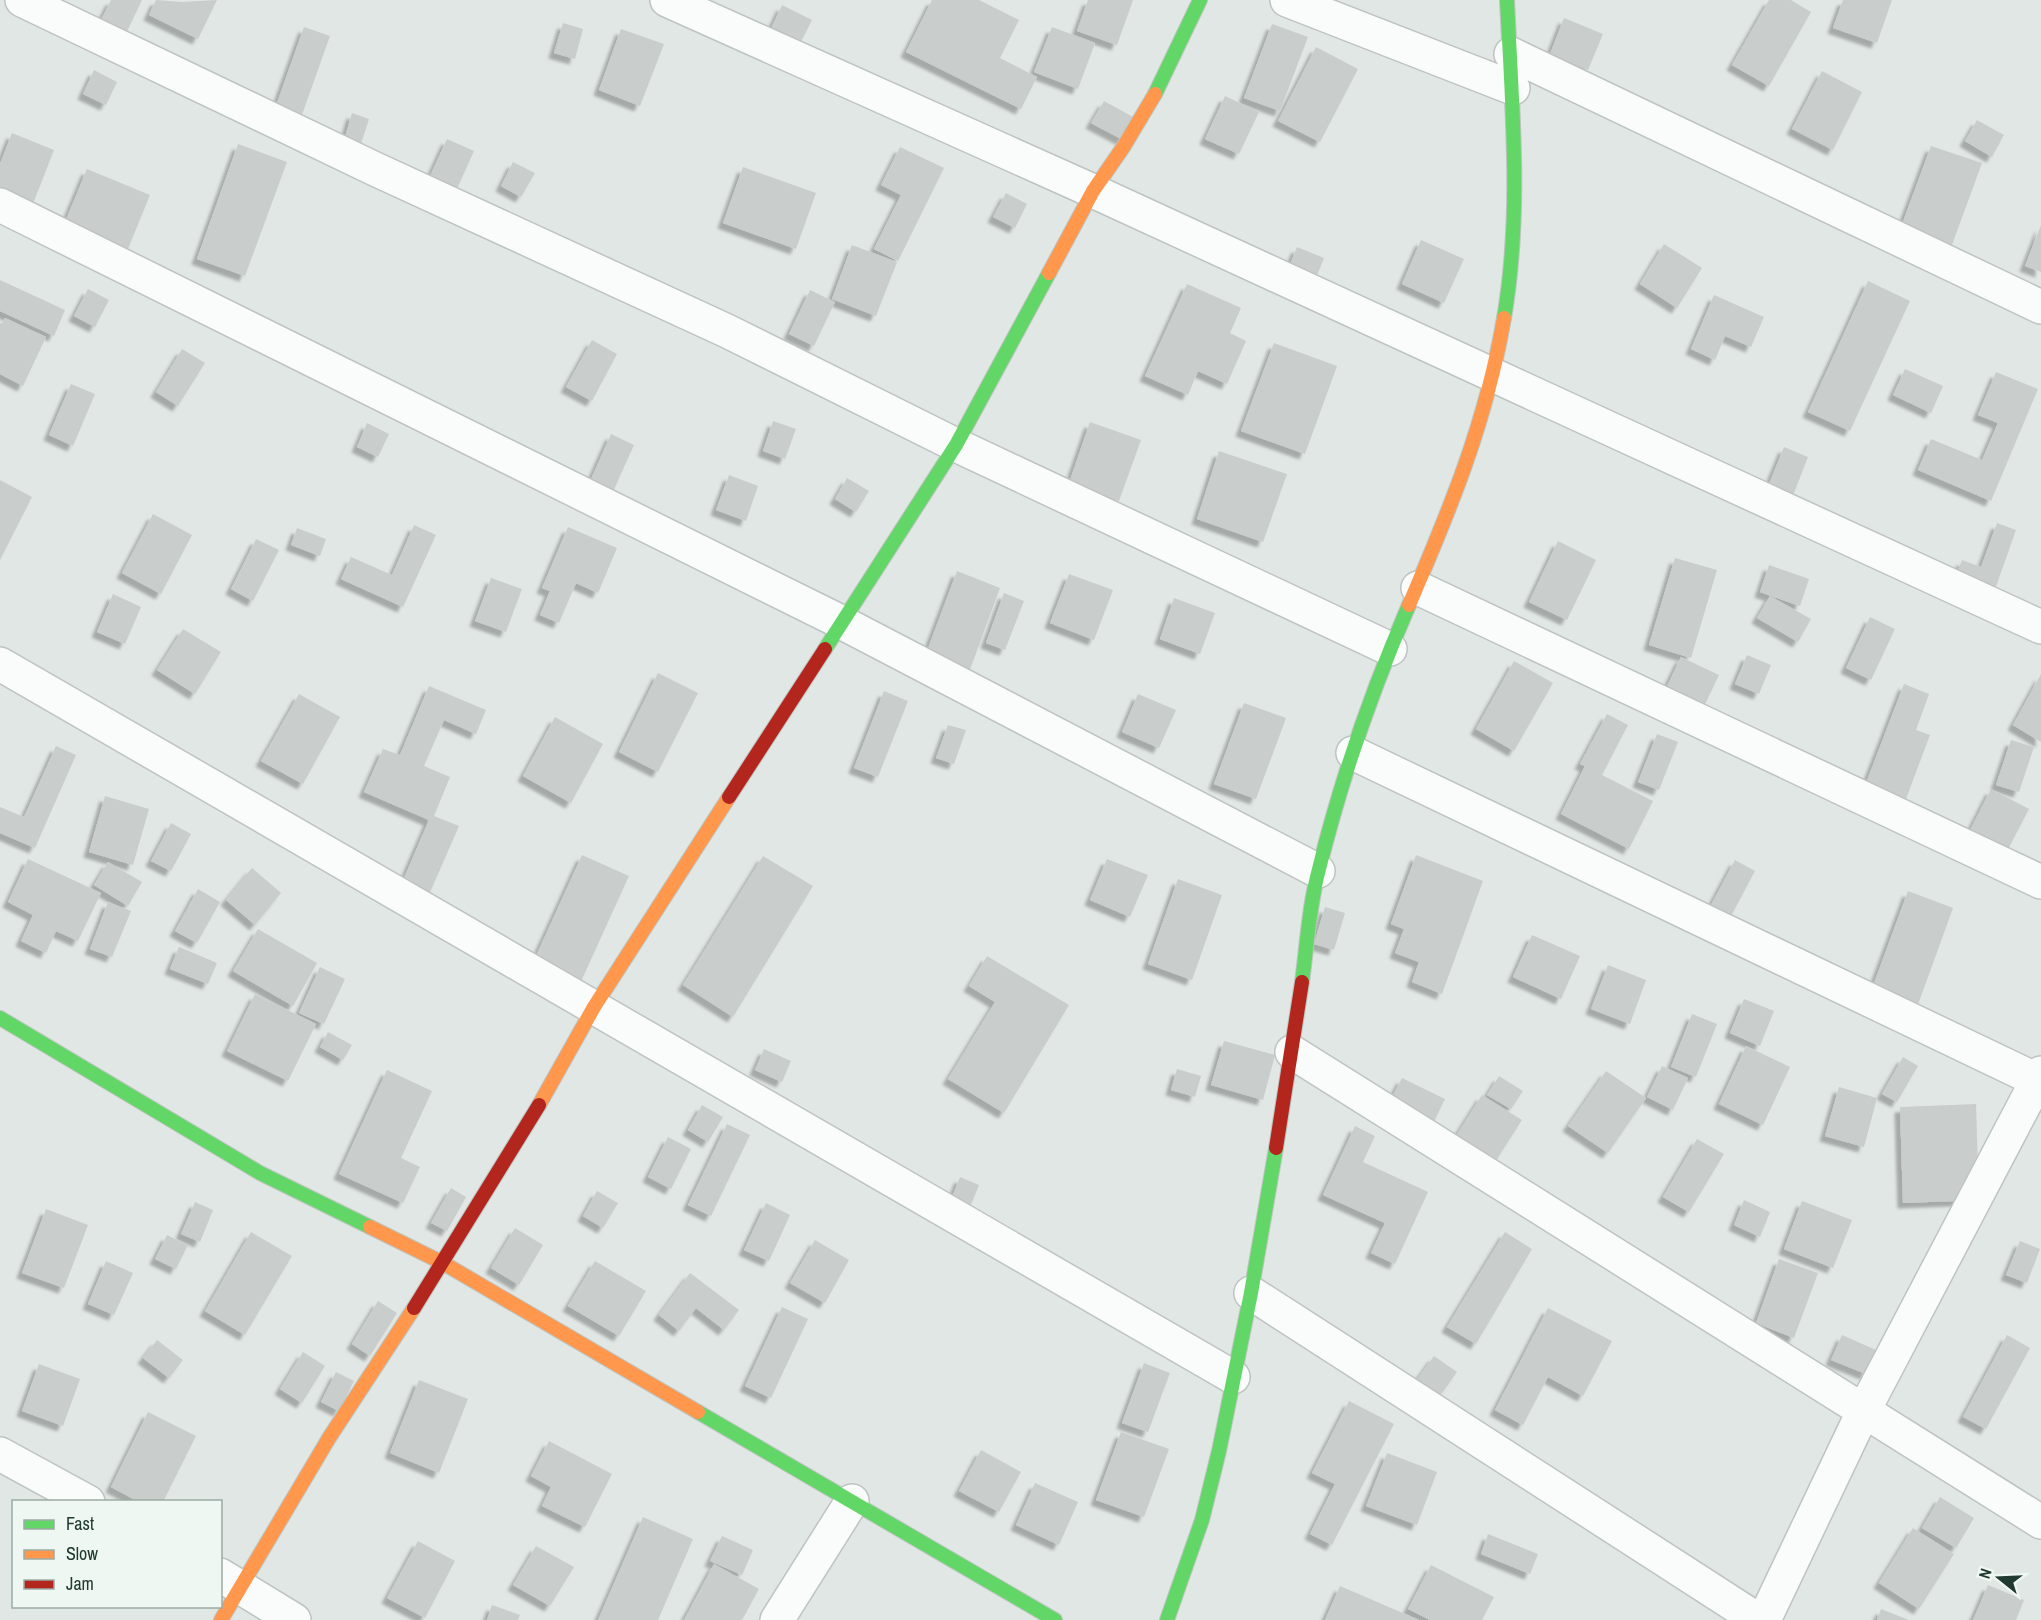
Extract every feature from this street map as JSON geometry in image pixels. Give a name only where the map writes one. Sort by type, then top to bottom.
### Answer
[{"type":"street","points":[[22,0],[375,169],[727,331],[956,445],[1390,649]]},
{"type":"street","points":[[667,0],[1093,191],[2041,627]]},
{"type":"street","points":[[221,1620],[231,1581],[329,1438],[443,1263],[533,1114],[594,1007],[956,445],[1093,191],[1121,154],[1167,74],[1200,0]]},
{"type":"street","points":[[1287,0],[1513,88]]},
{"type":"street","points":[[1167,1620],[1202,1520],[1219,1451],[1251,1293],[1292,1052],[1318,871],[1353,753],[1390,649],[1457,493],[1494,376],[1510,281],[1516,179],[1507,0]]},
{"type":"street","points":[[1511,54],[2041,307]]},
{"type":"street","points":[[0,205],[841,622],[1318,871]]},
{"type":"street","points":[[1418,588],[2041,882]]},
{"type":"street","points":[[0,664],[1233,1377]]},
{"type":"street","points":[[1353,753],[2040,1078],[1864,1410],[1764,1620]]},
{"type":"street","points":[[0,1018],[260,1173],[443,1263],[1056,1620]]},
{"type":"street","points":[[1292,1052],[2041,1522]]},
{"type":"street","points":[[1251,1293],[1758,1620]]},
{"type":"street","points":[[0,1454],[84,1500]]},
{"type":"street","points":[[777,1620],[852,1501]]},
{"type":"street","points":[[231,1581],[294,1620]]},
{"type":"building","points":[[111,0],[142,0],[121,44],[95,32]]},
{"type":"building","points":[[156,0],[181,2],[217,0],[198,39],[149,15]]},
{"type":"building","points":[[932,0],[979,0],[1019,20],[1000,58],[1037,77],[1021,109],[906,52]]},
{"type":"building","points":[[1088,0],[1133,0],[1117,45],[1077,31]]},
{"type":"building","points":[[1769,0],[1791,0],[1811,12],[1769,86],[1732,65]]},
{"type":"building","points":[[1843,0],[1892,0],[1877,43],[1833,28]]},
{"type":"building","points":[[782,5],[812,20],[798,48],[769,33]]},
{"type":"building","points":[[1564,18],[1603,34],[1588,70],[1550,54]]},
{"type":"building","points":[[563,23],[583,29],[575,59],[554,53]]},
{"type":"building","points":[[1272,24],[1308,37],[1280,111],[1244,98]]},
{"type":"building","points":[[304,27],[330,36],[298,126],[272,117]]},
{"type":"building","points":[[1052,27],[1095,43],[1078,89],[1034,72]]},
{"type":"building","points":[[621,29],[664,44],[640,106],[599,90]]},
{"type":"building","points":[[1316,47],[1358,69],[1320,142],[1278,121]]},
{"type":"building","points":[[94,70],[117,82],[106,105],[83,94]]},
{"type":"building","points":[[1822,71],[1862,92],[1833,150],[1792,129]]},
{"type":"building","points":[[1225,96],[1259,112],[1239,154],[1205,139]]},
{"type":"building","points":[[1104,101],[1135,118],[1123,140],[1091,123]]},
{"type":"building","points":[[352,113],[369,119],[357,156],[341,151]]},
{"type":"building","points":[[1977,120],[2004,135],[1992,157],[1965,141]]},
{"type":"building","points":[[12,133],[54,150],[29,214],[0,202],[0,164]]},
{"type":"building","points":[[447,139],[474,151],[452,200],[425,187]]},
{"type":"building","points":[[238,144],[287,162],[245,276],[197,259]]},
{"type":"building","points":[[1931,146],[1982,163],[1952,245],[1901,227]]},
{"type":"building","points":[[900,147],[944,168],[898,261],[874,249],[901,195],[881,185]]},
{"type":"building","points":[[513,162],[535,173],[521,197],[501,186]]},
{"type":"building","points":[[743,167],[816,193],[796,249],[723,223]]},
{"type":"building","points":[[87,169],[150,195],[121,266],[58,239]]},
{"type":"building","points":[[1006,193],[1027,204],[1015,228],[993,217]]},
{"type":"building","points":[[2041,225],[2041,272],[2025,266]]},
{"type":"building","points":[[1421,240],[1464,259],[1444,303],[1402,284]]},
{"type":"building","points":[[1664,244],[1702,268],[1677,308],[1640,284]]},
{"type":"building","points":[[852,245],[897,262],[876,316],[832,299]]},
{"type":"building","points":[[1297,247],[1324,258],[1316,278],[1289,267]]},
{"type":"building","points":[[0,280],[65,310],[54,336],[0,311]]},
{"type":"building","points":[[1868,281],[1910,301],[1850,431],[1808,412]]},
{"type":"building","points":[[1187,284],[1241,308],[1230,333],[1246,341],[1227,384],[1198,371],[1188,395],[1145,376]]},
{"type":"building","points":[[88,289],[109,300],[95,327],[74,316]]},
{"type":"building","points":[[810,290],[835,302],[814,346],[789,334]]},
{"type":"building","points":[[1714,295],[1764,317],[1751,347],[1725,336],[1715,360],[1691,349]]},
{"type":"building","points":[[5,318],[46,337],[23,386],[0,374],[0,327]]},
{"type":"building","points":[[592,340],[617,354],[592,401],[566,387]]},
{"type":"building","points":[[1274,343],[1337,366],[1305,454],[1241,431]]},
{"type":"building","points":[[182,349],[205,363],[178,406],[156,392]]},
{"type":"building","points":[[1905,369],[1943,386],[1931,413],[1893,395]]},
{"type":"building","points":[[1996,372],[2038,389],[1991,501],[1918,470],[1931,439],[1982,460],[1998,423],[1978,415]]},
{"type":"building","points":[[71,384],[95,394],[73,446],[49,435]]},
{"type":"building","points":[[773,421],[796,429],[785,459],[763,451]]},
{"type":"building","points":[[1090,422],[1141,440],[1119,501],[1069,483]]},
{"type":"building","points":[[367,423],[389,434],[378,457],[357,447]]},
{"type":"building","points":[[611,434],[634,445],[611,496],[588,486]]},
{"type":"building","points":[[1784,447],[1808,457],[1792,498],[1767,489]]},
{"type":"building","points":[[1219,451],[1287,474],[1263,542],[1197,519]]},
{"type":"building","points":[[729,475],[758,486],[746,521],[716,510]]},
{"type":"building","points":[[847,478],[869,491],[856,512],[835,499]]},
{"type":"building","points":[[0,480],[32,497],[0,560]]},
{"type":"building","points":[[153,514],[192,535],[161,594],[122,573]]},
{"type":"building","points":[[1997,523],[2016,530],[1993,595],[1954,581],[1962,560],[1981,567]]},
{"type":"building","points":[[414,525],[436,535],[403,607],[341,579],[351,557],[392,575]]},
{"type":"building","points":[[568,527],[617,548],[598,593],[576,583],[559,623],[540,615],[550,591],[542,588]]},
{"type":"building","points":[[297,528],[326,539],[320,556],[291,545]]},
{"type":"building","points":[[256,539],[279,550],[253,601],[231,589]]},
{"type":"building","points":[[1558,541],[1596,560],[1567,620],[1529,602]]},
{"type":"building","points":[[1675,558],[1717,570],[1691,658],[1649,645]]},
{"type":"building","points":[[1769,565],[1809,579],[1800,606],[1760,592]]},
{"type":"building","points":[[957,571],[1000,588],[968,675],[924,659]]},
{"type":"building","points":[[1069,574],[1113,590],[1094,640],[1050,623]]},
{"type":"building","points":[[491,578],[522,589],[506,632],[475,621]]},
{"type":"building","points":[[1004,593],[1024,601],[1005,650],[986,643]]},
{"type":"building","points":[[113,594],[141,607],[125,644],[97,632]]},
{"type":"building","points":[[1770,596],[1811,619],[1798,642],[1757,618]]},
{"type":"building","points":[[1174,598],[1215,613],[1200,654],[1160,639]]},
{"type":"building","points":[[1870,617],[1895,629],[1871,680],[1846,668]]},
{"type":"building","points":[[183,629],[221,652],[195,694],[157,670]]},
{"type":"building","points":[[1747,655],[1771,665],[1759,694],[1735,684]]},
{"type":"building","points":[[1681,657],[1719,675],[1699,717],[1661,699]]},
{"type":"building","points":[[1514,661],[1553,683],[1514,751],[1476,729]]},
{"type":"building","points":[[658,673],[698,693],[658,772],[619,752]]},
{"type":"building","points":[[2041,674],[2041,742],[2013,725]]},
{"type":"building","points":[[1904,684],[1929,694],[1916,730],[1930,735],[1903,807],[1863,791]]},
{"type":"building","points":[[429,686],[486,710],[476,734],[444,720],[424,766],[450,777],[434,816],[459,826],[428,897],[401,885],[429,820],[364,792],[383,749],[400,755]]},
{"type":"building","points":[[884,691],[908,701],[878,777],[854,768]]},
{"type":"building","points":[[299,694],[340,717],[303,784],[261,761]]},
{"type":"building","points":[[1138,694],[1176,710],[1159,748],[1122,732]]},
{"type":"building","points":[[1244,703],[1286,718],[1256,799],[1214,784]]},
{"type":"building","points":[[1607,714],[1628,725],[1602,775],[1653,801],[1629,849],[1561,814],[1585,766],[1580,764]]},
{"type":"building","points":[[555,717],[603,744],[571,803],[523,776]]},
{"type":"building","points":[[948,725],[966,730],[954,764],[936,758]]},
{"type":"building","points":[[1657,734],[1678,742],[1659,790],[1638,782]]},
{"type":"building","points":[[2011,740],[2034,747],[2019,792],[1996,785]]},
{"type":"building","points":[[56,746],[76,755],[35,848],[0,833],[0,807],[24,817]]},
{"type":"building","points":[[1991,789],[2029,809],[2003,859],[1965,840]]},
{"type":"building","points":[[105,796],[149,809],[133,865],[89,852]]},
{"type":"building","points":[[171,823],[191,834],[171,871],[151,861]]},
{"type":"building","points":[[582,855],[629,876],[578,988],[531,967]]},
{"type":"building","points":[[1416,855],[1483,881],[1442,994],[1412,982],[1419,962],[1395,953],[1404,929],[1391,924]]},
{"type":"building","points":[[763,856],[813,886],[733,1017],[683,985]]},
{"type":"building","points":[[28,859],[101,893],[78,941],[56,931],[46,953],[21,941],[33,915],[8,902]]},
{"type":"building","points":[[1107,859],[1148,875],[1130,917],[1090,900]]},
{"type":"building","points":[[1735,860],[1755,871],[1730,918],[1710,907]]},
{"type":"building","points":[[108,862],[142,882],[128,906],[94,885]]},
{"type":"building","points":[[252,868],[281,893],[255,925],[226,900]]},
{"type":"building","points":[[1178,879],[1222,895],[1192,980],[1148,964]]},
{"type":"building","points":[[198,889],[220,902],[197,943],[175,931]]},
{"type":"building","points":[[1908,891],[1953,908],[1916,1010],[1870,994]]},
{"type":"building","points":[[108,902],[131,911],[112,957],[90,949]]},
{"type":"building","points":[[1325,907],[1345,913],[1334,950],[1314,944]]},
{"type":"building","points":[[258,929],[317,963],[293,1006],[233,971]]},
{"type":"building","points":[[1532,935],[1580,956],[1561,999],[1513,977]]},
{"type":"building","points":[[179,947],[217,963],[208,984],[170,969]]},
{"type":"building","points":[[987,956],[1069,1005],[1004,1113],[948,1079],[995,1002],[969,986]]},
{"type":"building","points":[[1608,965],[1646,980],[1630,1024],[1591,1009]]},
{"type":"building","points":[[320,967],[345,979],[324,1024],[299,1013]]},
{"type":"building","points":[[255,994],[316,1024],[288,1081],[227,1051]]},
{"type":"building","points":[[1744,999],[1774,1011],[1760,1046],[1730,1033]]},
{"type":"building","points":[[1692,1014],[1717,1024],[1696,1077],[1671,1067]]},
{"type":"building","points":[[328,1032],[352,1045],[343,1060],[320,1047]]},
{"type":"building","points":[[1224,1041],[1275,1055],[1263,1100],[1211,1085]]},
{"type":"building","points":[[1746,1046],[1790,1067],[1763,1125],[1719,1104]]},
{"type":"building","points":[[764,1049],[791,1061],[782,1082],[755,1070]]},
{"type":"building","points":[[1903,1057],[1918,1066],[1897,1102],[1882,1094]]},
{"type":"building","points":[[1662,1066],[1688,1078],[1673,1110],[1647,1097]]},
{"type":"building","points":[[1177,1069],[1201,1076],[1195,1097],[1171,1090]]},
{"type":"building","points":[[387,1070],[432,1091],[401,1158],[420,1167],[403,1203],[339,1174]]},
{"type":"building","points":[[1606,1071],[1646,1098],[1608,1153],[1568,1126]]},
{"type":"building","points":[[1499,1076],[1523,1091],[1511,1109],[1487,1095]]},
{"type":"building","points":[[1402,1078],[1445,1099],[1430,1130],[1387,1107]]},
{"type":"building","points":[[1839,1087],[1877,1098],[1864,1147],[1825,1136]]},
{"type":"building","points":[[1482,1095],[1522,1120],[1490,1170],[1451,1144]]},
{"type":"building","points":[[1976,1104],[1979,1200],[1903,1203],[1900,1107]]},
{"type":"building","points":[[702,1105],[723,1117],[708,1142],[688,1130]]},
{"type":"building","points":[[727,1124],[750,1135],[711,1216],[688,1205]]},
{"type":"building","points":[[1355,1126],[1375,1136],[1363,1162],[1428,1192],[1395,1264],[1371,1253],[1385,1223],[1323,1195]]},
{"type":"building","points":[[668,1137],[691,1149],[671,1189],[648,1177]]},
{"type":"building","points":[[1697,1139],[1724,1154],[1689,1212],[1663,1197]]},
{"type":"building","points":[[960,1177],[979,1185],[968,1212],[949,1205]]},
{"type":"building","points":[[451,1188],[466,1197],[447,1231],[431,1223]]},
{"type":"building","points":[[597,1191],[618,1203],[603,1228],[583,1216]]},
{"type":"building","points":[[1744,1200],[1770,1212],[1760,1237],[1734,1225]]},
{"type":"building","points":[[1802,1201],[1852,1220],[1833,1268],[1784,1249]]},
{"type":"building","points":[[195,1202],[213,1210],[200,1242],[181,1234]]},
{"type":"building","points":[[766,1203],[790,1215],[769,1261],[744,1250]]},
{"type":"building","points":[[46,1209],[88,1225],[64,1288],[22,1273]]},
{"type":"building","points":[[515,1228],[543,1245],[519,1285],[491,1268]]},
{"type":"building","points":[[251,1232],[292,1256],[245,1335],[205,1311]]},
{"type":"building","points":[[1505,1232],[1532,1249],[1476,1344],[1447,1327]]},
{"type":"building","points":[[167,1235],[188,1245],[176,1269],[155,1259]]},
{"type":"building","points":[[815,1240],[849,1260],[825,1303],[790,1283]]},
{"type":"building","points":[[2020,1241],[2040,1249],[2027,1283],[2006,1275]]},
{"type":"building","points":[[1779,1259],[1818,1273],[1794,1338],[1756,1323]]},
{"type":"building","points":[[106,1261],[133,1273],[114,1315],[88,1304]]},
{"type":"building","points":[[595,1261],[646,1291],[619,1336],[568,1306]]},
{"type":"building","points":[[690,1273],[739,1310],[724,1330],[696,1308],[679,1331],[659,1315]]},
{"type":"building","points":[[378,1301],[397,1313],[370,1356],[352,1344]]},
{"type":"building","points":[[782,1307],[808,1319],[771,1398],[745,1386]]},
{"type":"building","points":[[1548,1308],[1612,1341],[1583,1396],[1548,1377],[1523,1425],[1495,1410]]},
{"type":"building","points":[[1842,1335],[1876,1350],[1866,1374],[1831,1360]]},
{"type":"building","points":[[2007,1335],[2030,1348],[1986,1429],[1963,1417]]},
{"type":"building","points":[[157,1340],[183,1360],[169,1378],[143,1358]]},
{"type":"building","points":[[303,1352],[325,1366],[302,1403],[280,1389]]},
{"type":"building","points":[[1434,1356],[1457,1372],[1434,1404],[1411,1388]]},
{"type":"building","points":[[1144,1363],[1170,1373],[1148,1432],[1122,1423]]},
{"type":"building","points":[[39,1364],[80,1379],[63,1426],[22,1411]]},
{"type":"building","points":[[336,1372],[354,1381],[339,1411],[321,1402]]},
{"type":"building","points":[[419,1380],[468,1399],[439,1473],[390,1453]]},
{"type":"building","points":[[1349,1401],[1394,1424],[1332,1545],[1310,1534],[1335,1484],[1312,1473]]},
{"type":"building","points":[[148,1412],[196,1436],[164,1500],[135,1500],[111,1487]]},
{"type":"building","points":[[1121,1432],[1169,1449],[1144,1517],[1096,1500]]},
{"type":"building","points":[[549,1441],[612,1474],[585,1527],[542,1506],[551,1487],[531,1476]]},
{"type":"building","points":[[981,1450],[1021,1472],[999,1512],[959,1491]]},
{"type":"building","points":[[1387,1453],[1437,1472],[1417,1525],[1366,1506]]},
{"type":"building","points":[[1035,1483],[1078,1502],[1059,1545],[1016,1525]]},
{"type":"building","points":[[1940,1497],[1974,1518],[1956,1548],[1922,1528]]},
{"type":"building","points":[[643,1517],[693,1539],[658,1620],[598,1620]]},
{"type":"building","points":[[1913,1528],[1954,1554],[1919,1609],[1879,1583]]},
{"type":"building","points":[[1488,1534],[1538,1554],[1530,1574],[1481,1554]]},
{"type":"building","points":[[722,1536],[753,1550],[742,1575],[710,1561]]},
{"type":"building","points":[[418,1541],[455,1561],[425,1618],[387,1598]]},
{"type":"building","points":[[536,1546],[574,1567],[550,1606],[513,1585]]},
{"type":"building","points":[[714,1564],[759,1589],[742,1620],[684,1620]]},
{"type":"building","points":[[1431,1565],[1494,1597],[1482,1620],[1430,1620],[1408,1609]]},
{"type":"building","points":[[1988,1585],[2024,1600],[2016,1620],[1973,1620]]},
{"type":"building","points":[[1340,1586],[1419,1620],[1325,1620]]},
{"type":"building","points":[[492,1605],[520,1615],[518,1620],[487,1620]]},
{"type":"building","points":[[1881,1609],[1909,1620],[1877,1620]]},
{"type":"traffic: fast","points":[[1155,94],[1200,0]]},
{"type":"traffic: fast","points":[[1504,318],[1510,279],[1514,199],[1507,0]]},
{"type":"traffic: fast","points":[[825,649],[956,445],[1049,273]]},
{"type":"traffic: fast","points":[[1302,982],[1313,897],[1337,802],[1370,702],[1409,605]]},
{"type":"traffic: fast","points":[[0,1018],[260,1173],[370,1227]]},
{"type":"traffic: fast","points":[[1167,1620],[1202,1520],[1219,1451],[1251,1293],[1276,1148]]},
{"type":"traffic: fast","points":[[698,1412],[1055,1620]]},
{"type":"traffic: slow","points":[[1049,273],[1093,191],[1124,146],[1155,94]]},
{"type":"traffic: slow","points":[[1409,605],[1439,534],[1477,430],[1504,318]]},
{"type":"traffic: slow","points":[[539,1105],[594,1007],[729,797]]},
{"type":"traffic: slow","points":[[370,1227],[443,1263],[698,1412]]},
{"type":"traffic: slow","points":[[221,1620],[329,1438],[414,1308]]},
{"type":"traffic: jam","points":[[729,797],[825,649]]},
{"type":"traffic: jam","points":[[1276,1148],[1302,982]]},
{"type":"traffic: jam","points":[[414,1308],[539,1105]]}]
